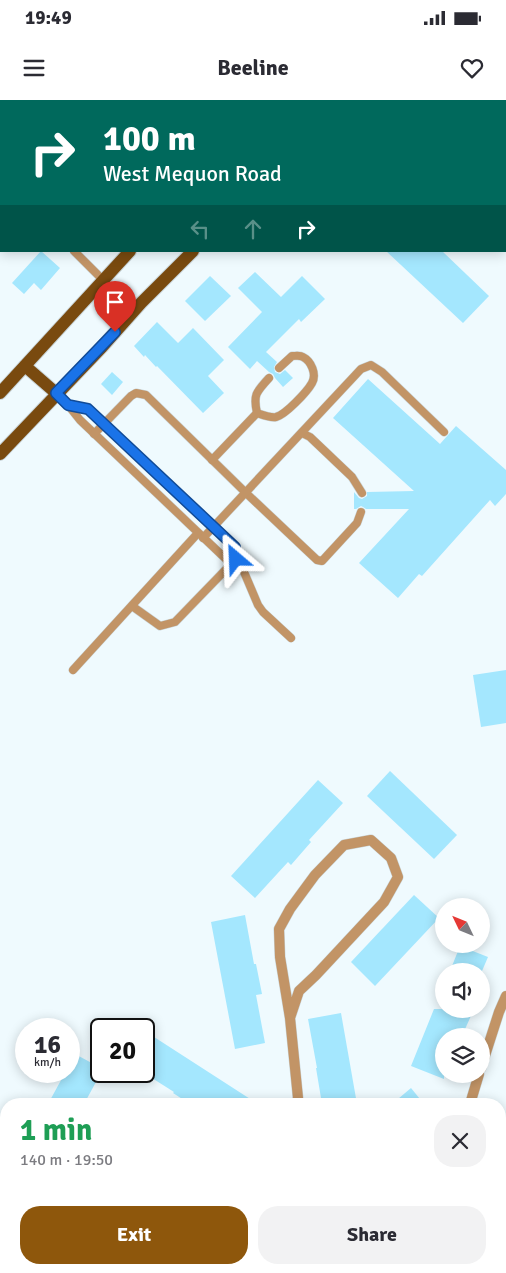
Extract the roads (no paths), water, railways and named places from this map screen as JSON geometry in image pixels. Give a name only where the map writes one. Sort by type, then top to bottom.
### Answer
[{"type":"main road","points":[[0,394],[129,252]]},
{"type":"main road","points":[[0,454],[56,393],[102,347],[141,303],[192,252]]},
{"type":"main road","points":[[25,366],[56,393]]},
{"type":"street","points":[[290,1018],[299,991],[384,902],[398,877],[391,858],[371,840],[344,845],[315,875],[279,929],[280,958],[290,1018],[298,1098]]},
{"type":"street","points":[[490,1040],[506,996]]},
{"type":"street","points":[[472,1098],[476,1083]]},
{"type":"lane","points":[[75,252],[103,280]]},
{"type":"lane","points":[[258,414],[274,418],[281,416],[290,409],[313,382],[314,373],[309,362],[301,355],[292,356],[279,368]]},
{"type":"lane","points":[[73,670],[201,535],[214,526],[361,369],[371,365],[382,372],[444,432]]},
{"type":"lane","points":[[258,414],[254,401],[258,389],[269,378]]},
{"type":"lane","points":[[56,393],[94,434],[227,560],[236,559]]},
{"type":"lane","points":[[94,434],[131,396],[136,393],[146,395],[317,560],[322,561],[357,523],[361,512]]},
{"type":"lane","points":[[68,405],[88,409],[235,547],[236,559],[244,572],[258,605],[291,638]]},
{"type":"lane","points":[[212,460],[258,414]]},
{"type":"lane","points":[[302,433],[310,437],[352,477],[362,493]]},
{"type":"lane","points":[[132,606],[160,626],[175,622],[236,559]]}]
